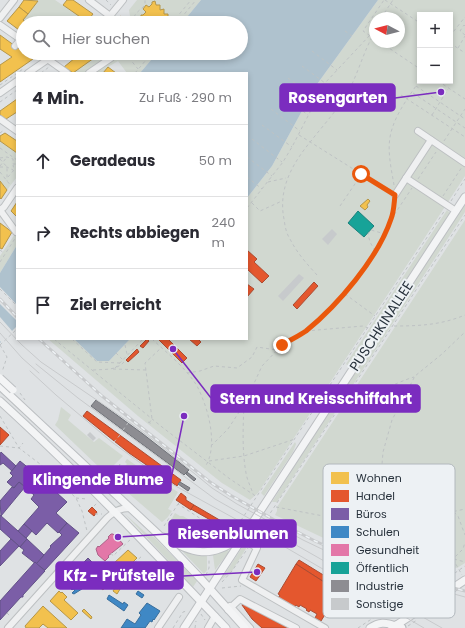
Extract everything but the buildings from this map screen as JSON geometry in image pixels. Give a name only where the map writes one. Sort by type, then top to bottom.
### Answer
[{"type":"main road","name":"PUSCHKINALLEE","points":[[184,628],[465,197]]},
{"type":"main road","points":[[0,378],[14,392],[30,413],[158,534],[230,609],[245,628]]},
{"type":"main road","points":[[0,386],[14,392]]},
{"type":"main road","points":[[0,401],[115,511],[226,628]]},
{"type":"main road","points":[[158,534],[189,550],[209,554]]},
{"type":"main road","name":"PUSCHKINALLEE","points":[[209,554],[222,550],[244,536]]},
{"type":"main road","points":[[455,587],[465,580]]},
{"type":"main road","points":[[370,628],[377,623],[387,623],[396,627],[409,618]]},
{"type":"street","points":[[0,18],[14,0]]},
{"type":"street","points":[[89,0],[110,16],[123,0]]},
{"type":"street","points":[[0,25],[16,36]]},
{"type":"street","points":[[29,72],[47,60]]},
{"type":"street","points":[[49,60],[66,72]]},
{"type":"street","points":[[90,72],[108,60]]},
{"type":"street","points":[[0,93],[16,82]]},
{"type":"street","points":[[0,119],[16,130]]},
{"type":"street","points":[[418,131],[465,163]]},
{"type":"street","points":[[395,195],[431,140]]},
{"type":"street","points":[[406,178],[456,211]]},
{"type":"street","points":[[16,189],[0,210],[16,234]]},
{"type":"street","points":[[8,628],[115,511],[120,508],[130,508]]},
{"type":"street","points":[[244,536],[248,542],[257,548],[242,580],[325,628]]},
{"type":"street","points":[[158,628],[179,597]]},
{"type":"street","points":[[250,628],[230,609],[240,599],[296,628]]},
{"type":"street","points":[[208,628],[215,616]]},
{"type":"path","points":[[106,0],[114,7]]},
{"type":"path","points":[[134,16],[143,8],[146,0]]},
{"type":"path","points":[[178,16],[191,0]]},
{"type":"path","points":[[183,16],[196,0]]},
{"type":"path","points":[[376,12],[384,0],[417,21]]},
{"type":"path","points":[[385,12],[393,0]]},
{"type":"path","points":[[453,32],[465,17]]},
{"type":"path","points":[[369,22],[363,31],[369,34]]},
{"type":"path","points":[[458,48],[465,36],[460,31],[464,25],[460,22]]},
{"type":"path","points":[[345,31],[352,36]]},
{"type":"path","points":[[248,207],[292,147],[325,83],[369,36]]},
{"type":"path","points":[[317,275],[304,261],[289,238],[282,212],[283,190],[287,178],[299,156],[326,124],[344,99],[352,84],[369,43]]},
{"type":"path","points":[[453,45],[464,53],[465,49]]},
{"type":"path","points":[[389,48],[417,67]]},
{"type":"path","points":[[312,51],[337,70]]},
{"type":"path","points":[[131,60],[138,69]]},
{"type":"path","points":[[136,72],[145,60]]},
{"type":"path","points":[[302,66],[325,83]]},
{"type":"path","points":[[42,72],[50,67]]},
{"type":"path","points":[[0,85],[16,73]]},
{"type":"path","points":[[288,78],[316,99]]},
{"type":"path","points":[[442,84],[465,99]]},
{"type":"path","points":[[392,218],[395,195],[390,162],[390,142],[392,130],[396,117],[416,86],[465,119]]},
{"type":"path","points":[[432,115],[449,89]]},
{"type":"path","points":[[0,102],[16,91]]},
{"type":"path","points":[[412,92],[465,128]]},
{"type":"path","points":[[279,93],[308,115]]},
{"type":"path","points":[[401,95],[465,137]]},
{"type":"path","points":[[270,109],[301,131]]},
{"type":"path","points":[[211,446],[228,429],[244,403],[262,366],[282,345],[306,331],[345,294],[364,270],[385,234],[392,218],[465,109]]},
{"type":"path","points":[[262,124],[292,147]]},
{"type":"path","points":[[299,135],[311,141],[395,195]]},
{"type":"path","points":[[252,139],[282,162]]},
{"type":"path","points":[[0,148],[16,159]]},
{"type":"path","points":[[7,157],[0,167],[7,167],[14,170]]},
{"type":"path","points":[[7,181],[7,167],[0,158],[7,157],[13,159],[14,170]]},
{"type":"path","points":[[248,158],[272,176]]},
{"type":"path","points":[[440,200],[465,163]]},
{"type":"path","points":[[7,178],[14,170]]},
{"type":"path","points":[[0,172],[12,187],[8,192],[12,195]]},
{"type":"path","points":[[340,206],[361,174]]},
{"type":"path","points":[[267,182],[287,178]]},
{"type":"path","points":[[248,179],[262,189]]},
{"type":"path","points":[[218,530],[208,544],[222,539],[234,531],[258,497],[465,179]]},
{"type":"path","points":[[251,203],[260,211],[282,201]]},
{"type":"path","points":[[323,516],[276,507],[465,215]]},
{"type":"path","points":[[375,252],[368,234],[372,230],[385,234]]},
{"type":"path","points":[[0,262],[16,234]]},
{"type":"path","points":[[0,250],[5,254]]},
{"type":"path","points":[[0,289],[16,305]]},
{"type":"path","points":[[345,294],[375,317]]},
{"type":"path","points":[[393,326],[407,327],[435,325],[465,315]]},
{"type":"path","points":[[306,331],[363,326],[368,328]]},
{"type":"path","points":[[0,378],[7,357],[0,345],[16,330]]},
{"type":"path","points":[[344,401],[360,398],[415,376],[442,354],[465,332]]},
{"type":"path","points":[[55,340],[152,419],[230,479],[258,497]]},
{"type":"path","points":[[73,340],[97,362],[120,363]]},
{"type":"path","points":[[115,368],[142,340]]},
{"type":"path","points":[[153,340],[186,373],[196,386],[207,413],[211,430],[211,446],[208,461],[205,467]]},
{"type":"path","points":[[125,345],[128,354]]},
{"type":"path","points":[[186,373],[200,371],[214,366],[237,368],[252,357],[257,347],[277,350]]},
{"type":"path","points":[[152,424],[149,422],[152,419],[145,363],[161,348]]},
{"type":"path","points":[[116,353],[123,359]]},
{"type":"path","points":[[112,369],[120,366],[125,361],[123,359]]},
{"type":"path","points":[[92,370],[146,370]]},
{"type":"path","points":[[382,464],[383,452],[392,420],[415,376]]},
{"type":"path","points":[[14,392],[26,402]]},
{"type":"path","points":[[244,403],[243,434],[246,475],[254,494]]},
{"type":"path","points":[[0,416],[19,448],[40,464],[76,498],[82,511],[87,531]]},
{"type":"path","points":[[123,430],[127,427],[128,422]]},
{"type":"path","points":[[114,442],[120,435]]},
{"type":"path","points":[[208,461],[244,456],[295,440]]},
{"type":"path","points":[[19,448],[23,443]]},
{"type":"path","points":[[0,446],[19,448]]},
{"type":"path","points":[[104,475],[116,468],[117,471],[129,478],[132,475],[120,465],[117,471]]},
{"type":"path","points":[[121,472],[124,492]]},
{"type":"path","points":[[76,498],[87,499]]},
{"type":"path","points":[[94,506],[97,503]]},
{"type":"path","points":[[164,526],[179,504],[218,530],[234,531]]},
{"type":"path","points":[[455,512],[465,509]]},
{"type":"path","points":[[96,514],[103,514]]},
{"type":"path","points":[[455,514],[458,516],[465,535]]},
{"type":"path","points":[[455,557],[463,549],[465,542]]},
{"type":"path","points":[[111,553],[113,556],[126,543]]},
{"type":"path","points":[[206,576],[209,568],[209,554]]},
{"type":"path","points":[[130,567],[142,556]]},
{"type":"path","points":[[455,560],[465,562]]},
{"type":"path","points":[[455,563],[459,571]]},
{"type":"path","points":[[455,574],[465,566]]},
{"type":"path","points":[[222,588],[249,584]]},
{"type":"path","points":[[173,628],[183,612],[189,609]]},
{"type":"path","points":[[7,613],[10,616]]},
{"type":"path","points":[[195,628],[197,618]]},
{"type":"shaded area","points":[[36,0],[55,0],[79,16],[26,16],[38,1]]},
{"type":"shaded area","points":[[137,0],[201,0],[188,16],[130,16],[129,10]]},
{"type":"shaded area","points":[[378,0],[465,0],[465,176],[258,493],[250,500],[222,483],[138,416],[49,340],[75,340],[97,361],[109,361],[129,340],[248,340],[248,197],[272,166],[315,87],[369,12],[369,48],[405,48],[405,12],[369,12]]},
{"type":"shaded area","points":[[91,60],[151,60],[141,72],[126,72],[118,61],[108,67],[104,72],[74,72]]},
{"type":"shaded area","points":[[0,141],[16,152],[16,178],[7,190],[0,181]]},
{"type":"shaded area","points":[[465,204],[465,212],[277,502],[272,502],[307,446]]},
{"type":"shaded area","points":[[447,210],[450,213],[349,366],[346,364]]},
{"type":"shaded area","points":[[465,220],[465,563],[457,568],[455,568],[455,464],[323,464],[323,538],[275,515],[277,507]]},
{"type":"shaded area","points":[[16,232],[16,247],[0,273],[0,256]]},
{"type":"shaded area","points":[[61,407],[71,415],[68,420],[94,442],[99,438],[123,456],[111,468],[101,469],[55,425],[58,420]]},
{"type":"shaded area","points":[[295,442],[296,444],[293,452],[264,496],[261,493]]},
{"type":"shaded area","points":[[127,459],[178,492],[168,509],[172,511],[162,522],[127,492],[127,483],[133,475],[124,467],[127,464],[125,462]]},
{"type":"shaded area","points":[[124,513],[146,533],[155,538],[197,581],[193,587]]},
{"type":"shaded area","points":[[175,513],[201,527],[202,535],[209,539],[206,542],[185,537],[170,528],[171,520]]},
{"type":"shaded area","points":[[243,546],[247,547],[232,571],[221,580]]},
{"type":"shaded area","points":[[228,550],[229,552],[215,570],[213,555]]},
{"type":"shaded area","points":[[182,551],[194,555],[207,556],[207,570],[204,574]]},
{"type":"water","points":[[201,0],[378,0],[315,87],[272,166],[248,197],[248,72],[141,72],[151,60],[248,60],[248,16],[188,16]]},
{"type":"water","points":[[16,247],[16,327],[0,343],[0,273]]},
{"type":"water","points":[[75,340],[129,340],[109,361],[97,361]]},
{"type":"pier","points":[[0,287],[16,304],[16,320],[0,304]]},
{"type":"pier","points":[[0,317],[13,332],[2,343],[0,341]]},
{"type":"tram line","points":[[0,322],[16,339]]},
{"type":"tram line","points":[[0,333],[22,358],[39,373]]},
{"type":"tram line","points":[[17,340],[41,362],[129,422],[212,488],[237,504],[323,550]]},
{"type":"tram line","points":[[36,364],[78,398],[215,499],[323,560]]},
{"type":"tram line","points":[[30,371],[113,443],[161,478],[323,569]]},
{"type":"tram line","points":[[455,594],[465,597]]},
{"type":"tram line","points":[[407,618],[424,628]]},
{"type":"tram line","points":[[424,618],[442,628]]},
{"type":"railway","points":[[0,299],[16,316]]},
{"type":"railway","points":[[40,340],[102,396],[210,482],[280,523],[323,545]]},
{"type":"railway","points":[[455,588],[465,591]]},
{"type":"place","name":"Rosengarten","points":[[441,92]]},
{"type":"place","name":"Stern und Kreisschiffahrt","points":[[173,349]]},
{"type":"place","name":"Klingende Blume","points":[[184,416]]},
{"type":"place","name":"Riesenblumen","points":[[118,537]]},
{"type":"place","name":"Kfz - Prüfstelle","points":[[257,572]]},
{"type":"route","points":[[282,345],[306,331],[345,294],[364,270],[385,234],[392,218],[395,195],[361,174]]}]
